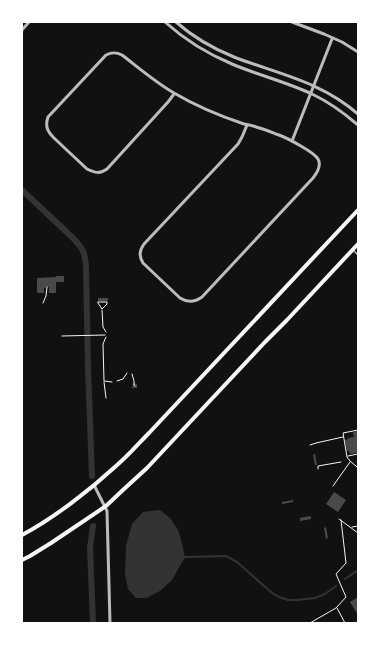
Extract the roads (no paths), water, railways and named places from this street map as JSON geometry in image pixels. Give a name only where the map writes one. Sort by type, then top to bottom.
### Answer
[{"type":"main road","points":[[22,534],[44,522],[94,485],[117,465],[149,433],[358,210]]},
{"type":"main road","points":[[22,560],[51,543],[106,506],[147,468],[358,244]]},
{"type":"street","points":[[22,30],[29,22]]},
{"type":"street","points":[[165,22],[193,44],[212,55],[231,64],[278,80],[310,94],[337,109],[358,125]]},
{"type":"street","points":[[176,22],[193,35],[233,56],[314,85],[342,102],[358,114]]},
{"type":"street","points":[[292,22],[342,42],[358,52]]},
{"type":"street","points":[[292,140],[332,39]]},
{"type":"street","points":[[174,94],[107,169],[102,172],[97,173],[87,170],[49,133],[46,128],[48,117],[106,55],[111,52],[116,52],[174,94],[200,107],[292,140],[315,155],[319,160],[320,165],[313,178],[202,297],[192,302],[185,301],[143,263],[140,258],[141,248],[238,144],[247,125]]},
{"type":"street","points":[[94,485],[106,506],[107,511],[110,623]]},
{"type":"lane","points":[[353,250],[358,255]]},
{"type":"waterway","points":[[22,190],[73,238],[81,248],[85,257],[92,476]]},
{"type":"waterway","points":[[93,526],[90,548],[93,623]]},
{"type":"waterway","points":[[185,557],[226,556],[237,562],[272,593],[288,600],[315,598],[325,594],[336,586]]},
{"type":"waterway","points":[[345,579],[358,570]]}]
